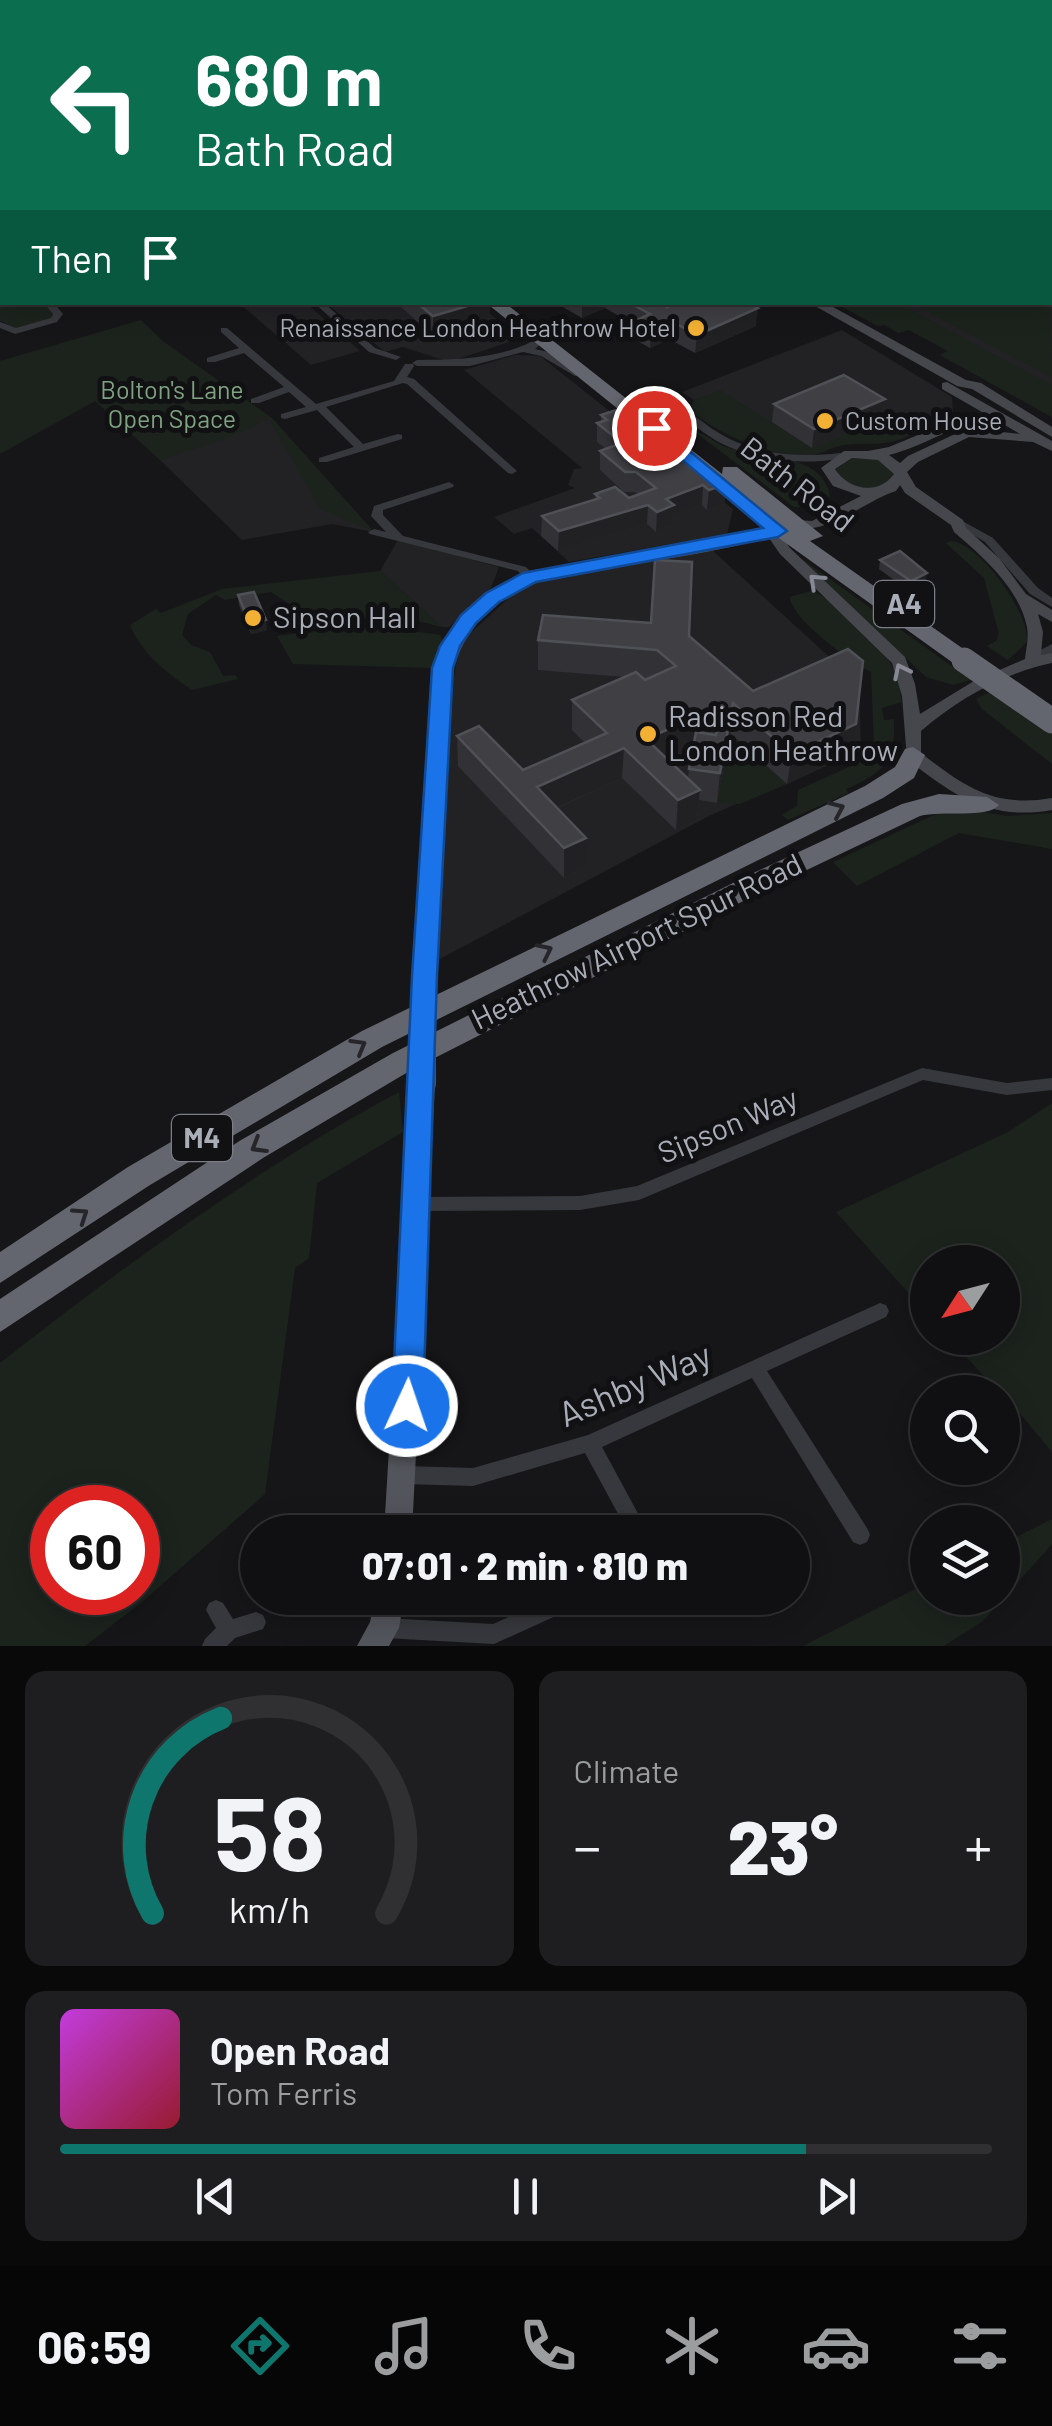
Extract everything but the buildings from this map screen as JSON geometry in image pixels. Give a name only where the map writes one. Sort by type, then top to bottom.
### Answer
[{"type":"highway","name":"Bath Road","points":[[499,305],[547,337],[788,528]]},
{"type":"highway","name":"Bath Road","points":[[513,305],[597,384],[1052,720]]},
{"type":"highway","name":"Bath Road","points":[[969,657],[1052,706]]},
{"type":"highway","name":"Heathrow Airport Spur Road","points":[[0,1269],[139,1176],[372,1039],[874,792],[905,772],[913,755]]},
{"type":"highway","name":"Heathrow Airport Spur Road","points":[[0,1317],[252,1149],[480,1020],[911,810],[938,802],[986,805]]},
{"type":"main road","points":[[400,1515],[423,1083],[424,976],[442,668],[450,646],[468,619],[492,598],[530,578],[788,528]]},
{"type":"street","points":[[0,325],[15,332],[54,320],[58,314],[50,305]]},
{"type":"street","points":[[320,305],[372,350],[396,357],[396,364],[470,363],[547,337]]},
{"type":"street","points":[[819,305],[842,319],[850,329],[960,388],[1052,447]]},
{"type":"street","points":[[224,330],[361,448]]},
{"type":"street","points":[[505,352],[535,346],[547,337]]},
{"type":"street","points":[[211,360],[246,349]]},
{"type":"street","name":"Bath Road","points":[[520,350],[544,354],[597,384]]},
{"type":"street","points":[[403,380],[413,364]]},
{"type":"street","points":[[286,416],[410,381],[512,471]]},
{"type":"street","points":[[256,400],[290,388]]},
{"type":"street","points":[[960,388],[992,395],[1052,433]]},
{"type":"street","points":[[960,388],[964,409],[961,429]]},
{"type":"street","points":[[674,405],[729,443],[795,458],[896,450],[990,422],[996,414]]},
{"type":"street","points":[[996,414],[1023,417]]},
{"type":"street","points":[[788,528],[814,525],[895,485],[913,459],[961,429],[1010,435],[1052,447]]},
{"type":"street","points":[[323,460],[398,438]]},
{"type":"street","points":[[868,453],[892,462],[910,490],[989,540],[1034,592],[1052,603]]},
{"type":"street","points":[[840,456],[830,465],[838,500],[800,518],[776,538],[784,551],[899,662],[908,684],[916,727],[913,755],[986,805],[1015,809],[1052,804]]},
{"type":"street","points":[[795,458],[854,490],[882,491],[959,529]]},
{"type":"street","points":[[399,538],[377,516],[378,508],[448,485]]},
{"type":"street","points":[[948,515],[996,563],[1018,595],[1036,632],[1033,659]]},
{"type":"street","points":[[374,532],[522,570],[530,578]]},
{"type":"street","points":[[1018,595],[1052,617]]},
{"type":"street","points":[[916,727],[942,704],[1052,648]]},
{"type":"street","points":[[1033,659],[1052,658]]},
{"type":"street","name":"Sipson Way","points":[[416,1204],[580,1204],[639,1193],[922,1074],[1007,1089],[1052,1084]]},
{"type":"street","name":"Ashby Way","points":[[404,1475],[473,1477],[590,1443],[880,1311]]},
{"type":"street","points":[[756,1369],[860,1534]]},
{"type":"street","points":[[590,1443],[629,1515]]},
{"type":"street","points":[[216,1610],[229,1630]]},
{"type":"street","points":[[378,1637],[494,1634],[535,1615]]},
{"type":"street","points":[[212,1646],[229,1630],[256,1622]]},
{"type":"shaded area","points":[[241,305],[308,305],[360,351],[311,365]]},
{"type":"shaded area","points":[[328,305],[479,305],[521,338],[449,362],[403,347],[385,352]]},
{"type":"shaded area","points":[[839,305],[1052,305],[1052,417],[940,355],[948,351],[909,330],[898,333],[885,325],[878,326]]},
{"type":"shaded area","points":[[842,330],[952,397],[953,414],[906,437],[877,419],[812,448],[720,391],[694,400],[682,392]]},
{"type":"shaded area","points":[[515,355],[540,356],[733,509],[727,534],[569,562],[532,528],[514,534],[494,517],[575,488],[568,485],[574,469],[582,468],[464,370]]},
{"type":"shaded area","points":[[271,417],[374,532],[332,524],[242,540],[160,460]]},
{"type":"shaded area","points":[[398,540],[499,567],[491,588],[449,627],[442,627],[380,571]]},
{"type":"shaded area","points":[[712,550],[859,684],[861,749],[709,816],[438,960],[454,677],[459,649],[466,637],[511,596],[543,579]]},
{"type":"green space","points":[[0,305],[46,305],[53,311],[51,319],[17,329],[0,321]]},
{"type":"green space","points":[[839,305],[902,305],[1052,385],[1052,417],[940,355],[948,351],[909,330],[898,333],[885,325],[878,326]]},
{"type":"green space","points":[[915,305],[1050,305],[1052,378]]},
{"type":"green space","name":"Bolton's Lane Open Space","points":[[141,320],[164,342],[272,418],[374,532],[320,509],[269,419],[229,438],[160,460],[95,401],[0,454],[0,361]]},
{"type":"green space","points":[[720,390],[812,448],[877,419],[906,437],[883,443],[844,445],[811,456],[759,448],[714,427],[689,410],[694,400]]},
{"type":"green space","points":[[695,432],[736,450],[802,464],[825,481],[830,496],[812,507],[794,507]]},
{"type":"green space","points":[[852,458],[879,460],[894,474],[893,479],[870,488],[854,486],[836,469]]},
{"type":"green space","points":[[946,543],[963,545],[989,566],[1012,598],[1027,642],[1008,660],[987,646],[999,634],[984,578]]},
{"type":"green space","points":[[795,554],[971,680],[953,685],[926,677]]},
{"type":"green space","points":[[380,571],[442,627],[398,616],[302,623],[289,604],[271,592],[225,600],[216,595],[188,614],[182,635],[191,645],[210,652],[223,676],[235,675],[238,679],[192,690],[148,654],[130,625],[156,609],[161,613],[222,589]]},
{"type":"green space","points":[[811,591],[842,611],[885,656],[895,673],[902,702],[882,708],[884,720],[894,719],[894,733],[890,755],[878,771],[846,789],[848,793],[788,820],[782,815],[797,806],[798,790],[858,763],[874,744],[871,672],[800,616],[790,597]]},
{"type":"green space","points":[[341,627],[440,635],[444,643],[434,668],[293,664],[277,636]]},
{"type":"green space","points":[[990,692],[1052,734],[1052,764],[982,709],[976,699]]},
{"type":"green space","points":[[727,730],[787,784],[740,804],[717,803]]},
{"type":"green space","points":[[970,810],[1007,816],[1052,813],[1052,849],[959,833],[857,886],[833,862],[936,814]]},
{"type":"green space","points":[[399,1092],[403,1132],[317,1183],[309,1258],[295,1268],[265,1494],[160,1586],[160,1485],[30,1485],[30,1615],[125,1615],[85,1646],[0,1646],[0,1363],[194,1219],[294,1153]]},
{"type":"green space","points":[[1052,1103],[1052,1452],[1020,1414],[1020,1375],[983,1375],[964,1355],[1020,1355],[1020,1245],[910,1245],[910,1295],[836,1212],[1008,1132]]},
{"type":"green space","points":[[1052,1519],[1052,1544],[1020,1580],[1020,1535]]},
{"type":"green space","points":[[910,1592],[910,1615],[988,1615],[944,1646],[803,1646]]},
{"type":"place","name":"Renaissance London Heathrow Hotel","points":[[696,328]]},
{"type":"place","name":"Custom House","points":[[825,421]]},
{"type":"place","name":"Sipson Hall","points":[[253,618]]},
{"type":"place","name":"Radisson Red London Heathrow","points":[[648,734]]},
{"type":"route","points":[[407,1406],[422,1116],[424,976],[442,668],[450,646],[468,619],[510,586],[586,566],[778,531],[654,428]]}]
